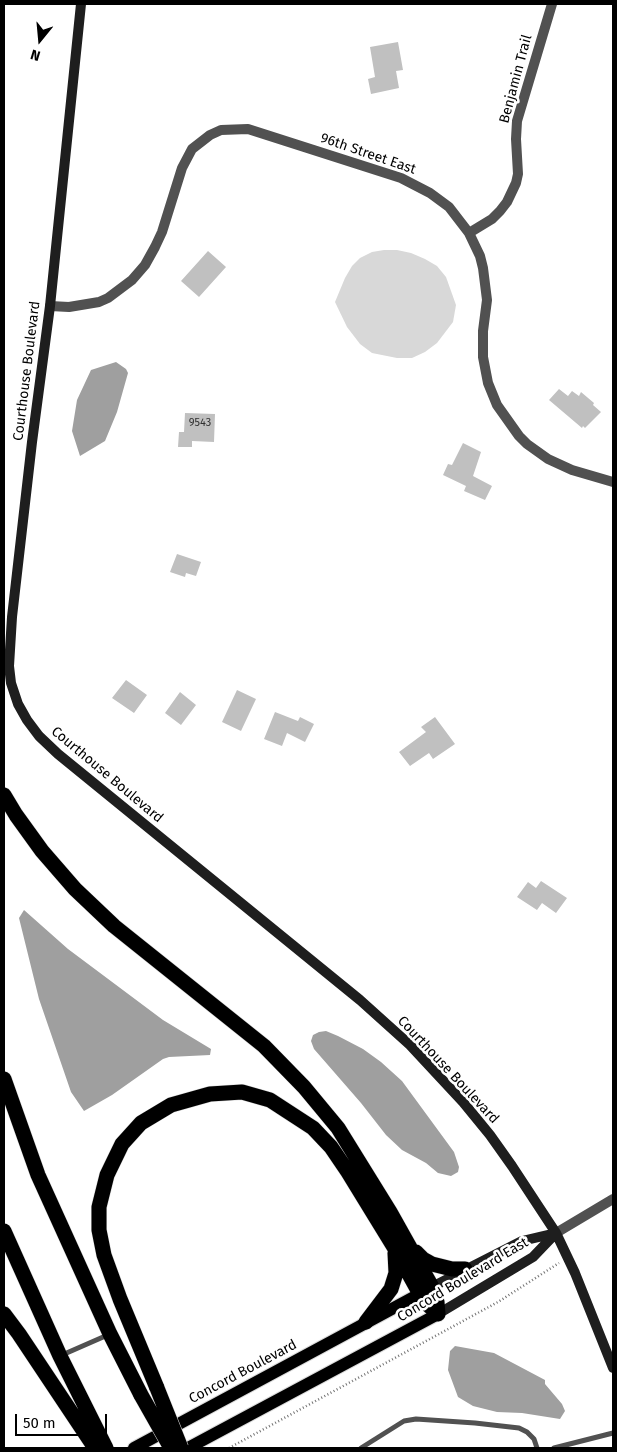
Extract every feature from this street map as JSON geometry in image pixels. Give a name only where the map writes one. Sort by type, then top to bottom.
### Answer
[{"type":"highway","points":[[4,794],[16,816],[75,889],[114,926],[264,1046],[304,1087],[338,1128],[366,1171],[401,1246],[426,1290],[427,1304],[438,1314]]},
{"type":"highway","points":[[4,1079],[38,1175],[110,1334],[171,1448]]},
{"type":"highway","points":[[181,1448],[120,1299],[104,1255],[99,1230],[99,1206],[107,1175],[122,1144],[141,1123],[171,1105],[210,1094],[242,1092],[270,1100],[313,1128],[331,1147],[401,1246],[432,1264],[452,1269],[465,1269]]},
{"type":"highway","points":[[4,1232],[60,1356],[95,1448]]},
{"type":"highway","points":[[366,1322],[386,1297],[394,1281],[401,1246]]},
{"type":"highway","points":[[4,1314],[85,1423],[106,1448]]},
{"type":"main road","name":"Concord Boulevard East","points":[[366,1322],[426,1290]]},
{"type":"main road","name":"Concord Boulevard East","points":[[188,1448],[438,1314]]},
{"type":"main road","name":"Concord Boulevard","points":[[134,1448],[366,1322]]},
{"type":"street","name":"Courthouse Boulevard","points":[[81,4],[50,306],[32,442],[9,649],[9,666],[18,704],[39,736],[58,754],[360,1000],[410,1046],[463,1102],[490,1135],[556,1233],[613,1368]]},
{"type":"street","name":"Benjamin Trail","points":[[469,233],[492,219],[500,211],[507,202],[516,183],[518,174],[517,120],[552,4]]},
{"type":"street","name":"96th Street East","points":[[50,306],[69,307],[99,302],[108,298],[132,280],[145,264],[155,247],[186,158],[196,144],[210,134],[221,130],[248,129],[406,180],[430,193],[449,208],[469,233],[480,256],[486,279],[487,300],[483,331],[484,357],[488,383],[497,405],[519,436],[548,459],[572,470],[613,482]]},
{"type":"street","points":[[556,1233],[613,1199]]},
{"type":"street","name":"Concord Boulevard East","points":[[426,1290],[522,1241],[556,1233]]},
{"type":"street","name":"Concord Boulevard East","points":[[438,1314],[534,1258],[556,1233]]},
{"type":"lane","points":[[60,1356],[110,1334]]},
{"type":"lane","points":[[361,1448],[404,1421],[416,1419],[519,1428],[534,1438],[537,1448]]},
{"type":"lane","points":[[554,1448],[613,1433]]},
{"type":"path","points":[[229,1448],[498,1302],[568,1258]]},
{"type":"shaded area","points":[[384,250],[411,253],[437,266],[446,277],[456,305],[453,322],[437,343],[425,352],[412,358],[397,358],[372,353],[360,344],[347,327],[335,302],[352,266],[360,258],[372,252]]},
{"type":"shaded area","points":[[116,362],[126,369],[128,373],[117,412],[105,441],[80,456],[72,431],[77,400],[91,370]]},
{"type":"shaded area","points":[[24,910],[68,949],[163,1020],[211,1049],[210,1055],[163,1059],[112,1095],[84,1111],[71,1092],[39,999],[19,918]]},
{"type":"shaded area","points":[[326,1031],[363,1049],[402,1081],[454,1152],[459,1167],[458,1172],[451,1176],[438,1173],[426,1163],[402,1150],[386,1135],[314,1049],[311,1041],[313,1035]]},
{"type":"shaded area","points":[[455,1346],[494,1353],[545,1380],[545,1384],[562,1404],[565,1411],[560,1419],[522,1413],[497,1412],[473,1406],[458,1397],[448,1370],[450,1351]]},
{"type":"building","points":[[398,42],[403,70],[396,71],[399,88],[371,94],[368,79],[375,77],[370,47]]},
{"type":"building","points":[[208,251],[226,267],[199,297],[181,281]]},
{"type":"building","points":[[559,389],[568,396],[572,391],[579,396],[581,392],[601,412],[585,428],[583,426],[582,428],[549,400]]},
{"type":"building","points":[[185,413],[215,414],[214,442],[192,441],[192,447],[178,447],[179,432],[184,432]]},
{"type":"building","points":[[463,443],[481,452],[473,476],[492,486],[485,500],[464,491],[466,486],[443,475],[448,464],[452,465]]},
{"type":"building","points":[[177,554],[201,562],[196,576],[186,573],[185,577],[170,572]]},
{"type":"building","points":[[126,680],[147,695],[134,713],[112,698]]},
{"type":"building","points":[[237,690],[256,699],[241,731],[222,722]]},
{"type":"building","points":[[180,692],[196,705],[181,725],[165,713]]},
{"type":"building","points":[[275,712],[298,721],[300,717],[314,724],[305,742],[287,733],[282,746],[264,739]]},
{"type":"building","points":[[435,717],[455,744],[433,759],[429,753],[410,766],[399,752],[426,732],[421,727]]},
{"type":"building","points":[[541,881],[567,898],[556,913],[542,903],[537,910],[517,897],[528,882],[536,888]]}]
